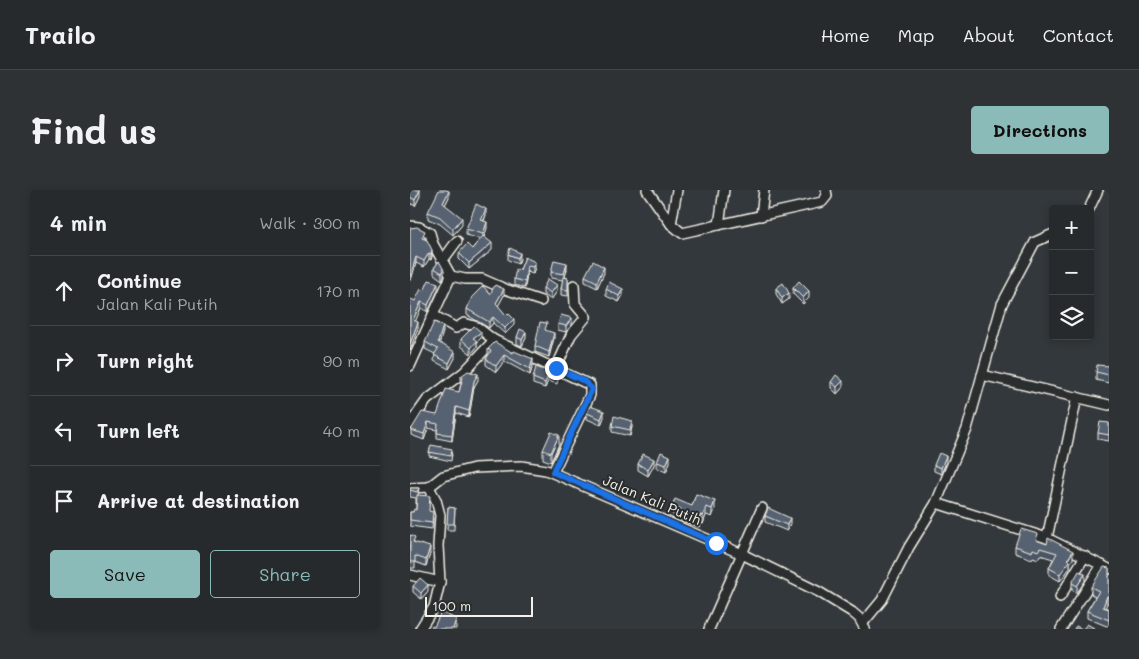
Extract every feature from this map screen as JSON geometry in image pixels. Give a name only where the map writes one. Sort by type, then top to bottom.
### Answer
[{"type":"street","points":[[647,190],[671,224],[678,232],[682,233],[822,202],[827,196],[826,190]]},
{"type":"street","points":[[671,224],[677,190]]},
{"type":"street","points":[[719,225],[724,190]]},
{"type":"street","points":[[761,216],[764,190]]},
{"type":"street","points":[[1091,205],[1098,190]]},
{"type":"street","points":[[410,226],[419,227],[430,233],[432,244],[451,276],[410,366]]},
{"type":"street","points":[[864,626],[882,600],[909,546],[936,504],[967,429],[1002,304],[1035,242],[1049,236]]},
{"type":"street","points":[[443,260],[457,240]]},
{"type":"street","points":[[451,276],[465,279],[482,279],[541,301]]},
{"type":"street","points":[[556,368],[570,335],[586,317],[575,304],[574,285]]},
{"type":"street","points":[[434,316],[456,328],[464,323],[471,324],[516,352],[584,381],[592,389],[553,472]]},
{"type":"street","points":[[410,424],[420,413],[426,400],[464,372],[494,340]]},
{"type":"street","points":[[982,375],[1109,405]]},
{"type":"street","points":[[1046,538],[1077,397]]},
{"type":"street","name":"Jalan Kali Putih","points":[[410,488],[430,487],[443,476],[474,468],[521,466],[553,472],[742,554],[840,603],[852,612],[864,626]]},
{"type":"street","points":[[420,629],[434,607],[440,582],[440,515],[430,487]]},
{"type":"street","points":[[936,504],[1046,538],[1105,567],[1061,629]]},
{"type":"street","points":[[709,629],[762,508]]},
{"type":"street","points":[[1060,598],[1085,556]]},
{"type":"street","points":[[410,575],[440,582]]},
{"type":"building","points":[[410,190],[420,190],[415,200],[410,197]]},
{"type":"building","points":[[439,190],[449,191],[443,203],[462,218],[453,229],[440,217],[428,212]]},
{"type":"building","points":[[476,204],[486,209],[481,220],[487,222],[483,234],[466,229]]},
{"type":"building","points":[[417,227],[425,231],[422,238],[427,240],[432,250],[431,254],[429,253],[424,261],[416,257],[410,274],[410,228]]},
{"type":"building","points":[[483,236],[492,243],[469,263],[459,253],[467,244],[472,249]]},
{"type":"building","points":[[510,248],[520,253],[518,258],[508,254]]},
{"type":"building","points":[[525,257],[535,262],[533,267],[527,266],[525,282],[514,279],[516,269],[520,270]]},
{"type":"building","points":[[554,260],[567,263],[564,274],[551,272]]},
{"type":"building","points":[[439,261],[444,270],[442,273],[434,268]]},
{"type":"building","points":[[593,261],[604,267],[597,282],[585,276]]},
{"type":"building","points":[[563,277],[568,278],[568,290],[561,289]]},
{"type":"building","points":[[548,279],[557,285],[551,293],[543,288]]},
{"type":"building","points":[[429,280],[438,283],[428,305],[421,302],[413,320],[418,322],[410,344],[410,302],[411,299],[415,301],[421,289],[424,291]]},
{"type":"building","points":[[799,281],[809,291],[803,298],[793,288]]},
{"type":"building","points":[[609,282],[623,289],[619,296],[606,289]]},
{"type":"building","points":[[783,283],[789,293],[782,298],[776,288]]},
{"type":"building","points":[[495,285],[504,289],[496,303],[506,315],[508,313],[514,319],[505,328],[493,317],[489,322],[467,309],[472,297],[483,286],[490,294]]},
{"type":"building","points":[[561,315],[572,318],[566,326],[558,324]]},
{"type":"building","points":[[434,322],[443,326],[438,342],[455,352],[449,363],[434,355],[438,349],[425,342]]},
{"type":"building","points":[[540,322],[547,323],[545,330],[554,333],[549,352],[535,346]]},
{"type":"building","points":[[474,326],[481,332],[473,338],[477,341],[471,348],[461,339]]},
{"type":"building","points":[[520,329],[526,332],[522,340],[517,337]]},
{"type":"building","points":[[495,342],[513,353],[514,351],[533,359],[530,369],[504,355],[496,366],[486,359],[491,351],[488,349]]},
{"type":"building","points":[[1097,365],[1109,366],[1109,375],[1096,372]]},
{"type":"building","points":[[546,366],[558,374],[557,378],[548,376],[545,383],[533,378],[536,367],[544,370]]},
{"type":"building","points":[[468,371],[478,374],[474,381],[469,411],[456,407],[452,435],[437,433],[438,424],[428,422],[424,434],[411,430],[422,412],[437,415],[446,389],[459,392],[463,377],[461,376]]},
{"type":"building","points":[[836,375],[843,381],[837,387],[831,382]]},
{"type":"building","points":[[590,406],[604,411],[601,419],[587,413]]},
{"type":"building","points":[[614,416],[632,421],[630,430],[612,426]]},
{"type":"building","points":[[1100,422],[1109,423],[1109,435],[1098,433]]},
{"type":"building","points":[[551,432],[559,435],[551,453],[543,450]]},
{"type":"building","points":[[431,445],[452,449],[451,456],[429,452]]},
{"type":"building","points":[[661,452],[670,456],[666,465],[657,462]]},
{"type":"building","points":[[939,453],[946,456],[941,468],[934,465]]},
{"type":"building","points":[[643,454],[654,459],[648,470],[638,464]]},
{"type":"building","points":[[410,488],[419,488],[417,492],[410,490]]},
{"type":"building","points":[[696,494],[715,501],[712,509],[706,507],[703,516],[700,515],[699,518],[681,513],[682,510],[672,506],[675,499],[692,506]]},
{"type":"building","points":[[417,495],[430,496],[429,511],[433,512],[432,523],[410,520],[410,512],[413,512],[414,509],[416,510]]},
{"type":"building","points":[[448,507],[455,508],[454,524],[447,524]]},
{"type":"building","points":[[768,508],[790,518],[787,525],[765,516]]},
{"type":"building","points":[[1021,529],[1038,534],[1036,540],[1047,544],[1048,538],[1073,551],[1068,559],[1070,561],[1060,574],[1049,568],[1057,553],[1040,548],[1038,551],[1033,549],[1032,552],[1015,546]]},
{"type":"building","points":[[410,535],[415,537],[413,542],[430,547],[426,560],[415,556],[415,562],[410,562]]},
{"type":"building","points":[[1104,567],[1109,568],[1109,596],[1107,596],[1103,607],[1109,609],[1109,620],[1087,611],[1099,591],[1091,587]]},
{"type":"building","points":[[1079,571],[1085,574],[1077,586],[1072,583]]},
{"type":"building","points":[[420,578],[428,585],[421,593],[413,586]]},
{"type":"building","points":[[441,612],[456,619],[453,629],[431,629],[432,626],[434,627]]},
{"type":"building","points":[[1087,624],[1094,628],[1083,629]]},
{"type":"route","points":[[556,368],[584,381],[592,389],[553,472],[716,543]]}]
